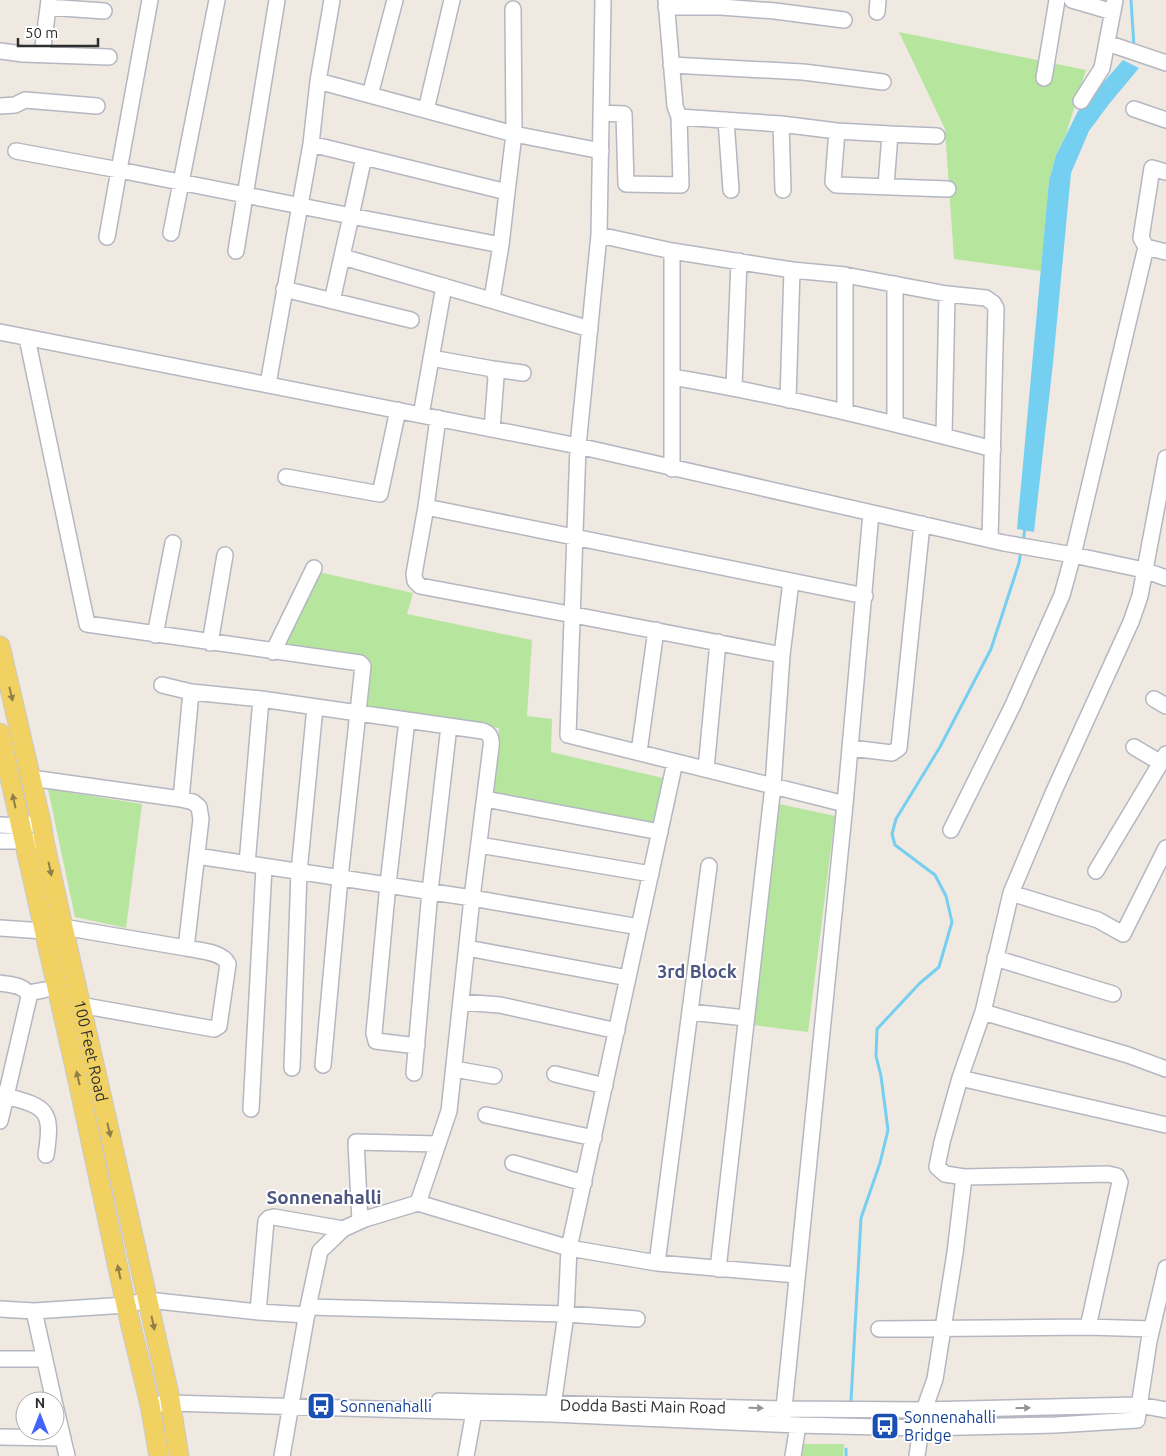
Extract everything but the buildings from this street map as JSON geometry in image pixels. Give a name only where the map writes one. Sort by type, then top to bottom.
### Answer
[{"type":"main road","name":"100 Feet Road","points":[[0,646],[41,822],[53,929],[126,1305],[159,1456]]},
{"type":"main road","name":"100 Feet Road","points":[[0,733],[22,834],[80,1004],[170,1399],[178,1456]]},
{"type":"street","points":[[106,237],[150,0]]},
{"type":"street","points":[[171,233],[217,0]]},
{"type":"street","points":[[236,251],[277,0]]},
{"type":"street","points":[[268,384],[298,206],[311,144],[318,81],[332,0]]},
{"type":"street","points":[[370,95],[395,0]]},
{"type":"street","points":[[426,110],[452,0]]},
{"type":"street","points":[[604,0],[599,235],[578,446],[568,734],[846,804]]},
{"type":"street","points":[[1044,78],[1057,0]]},
{"type":"street","points":[[1072,0],[1114,6],[1102,68],[1081,101]]},
{"type":"street","points":[[601,113],[624,114],[626,184],[681,186],[679,117],[675,106],[666,4],[721,3],[776,6],[844,20]]},
{"type":"street","points":[[42,54],[48,4],[104,11]]},
{"type":"street","points":[[492,299],[501,245],[514,134],[513,9]]},
{"type":"street","points":[[1107,43],[1166,63]]},
{"type":"street","points":[[0,51],[109,57]]},
{"type":"street","points":[[671,65],[803,72],[883,82]]},
{"type":"street","points":[[318,81],[514,134],[600,151]]},
{"type":"street","points":[[0,106],[14,105],[25,100],[97,106]]},
{"type":"street","points":[[1134,109],[1166,120]]},
{"type":"street","points":[[679,117],[781,124],[837,131],[937,136]]},
{"type":"street","points":[[726,120],[731,190]]},
{"type":"street","points":[[781,124],[783,190]]},
{"type":"street","points":[[837,131],[833,182],[836,185],[948,189]]},
{"type":"street","points":[[886,186],[890,134]]},
{"type":"street","points":[[311,144],[507,192]]},
{"type":"street","points":[[16,151],[501,245]]},
{"type":"street","points":[[332,301],[364,157]]},
{"type":"street","points":[[1166,172],[1152,168],[1141,238],[1146,246],[1166,252]]},
{"type":"street","points":[[599,235],[672,251],[792,270],[845,275],[947,294],[986,298],[993,302],[996,308],[993,449],[997,541]]},
{"type":"street","points":[[951,830],[1013,705],[1062,595],[1146,246]]},
{"type":"street","points":[[672,251],[672,469]]},
{"type":"street","points":[[343,257],[590,329]]},
{"type":"street","points":[[734,387],[739,262]]},
{"type":"street","points":[[788,400],[792,270]]},
{"type":"street","points":[[845,275],[845,411]]},
{"type":"street","points":[[895,284],[895,424]]},
{"type":"street","points":[[421,415],[444,286]]},
{"type":"street","points":[[284,289],[411,320]]},
{"type":"street","points":[[944,436],[947,294]]},
{"type":"street","points":[[0,332],[578,446],[672,469],[997,541],[1144,570],[1166,578]]},
{"type":"street","points":[[27,338],[87,624],[361,664],[364,668],[340,878],[323,1065]]},
{"type":"street","points":[[431,358],[523,373]]},
{"type":"street","points":[[492,429],[496,377],[493,369]]},
{"type":"street","points":[[672,377],[734,387],[845,411],[993,449]]},
{"type":"street","points":[[286,477],[380,494],[398,410]]},
{"type":"street","points":[[438,418],[426,507],[414,574],[415,581],[420,586],[782,655]]},
{"type":"street","points":[[1088,1327],[1120,1182],[1117,1176],[1108,1174],[964,1177],[945,1174],[937,1167],[960,1078],[983,1012],[1010,894],[1054,790],[1131,622],[1140,596],[1166,458]]},
{"type":"street","points":[[426,507],[865,596]]},
{"type":"street","points":[[783,1424],[796,1275],[846,804],[871,513]]},
{"type":"street","points":[[851,748],[892,753],[899,748],[922,524]]},
{"type":"street","points":[[154,635],[173,543]]},
{"type":"street","points":[[210,642],[225,555]]},
{"type":"street","points":[[273,652],[314,568]]},
{"type":"street","points":[[718,1268],[773,786],[782,655],[791,581]]},
{"type":"street","points":[[639,752],[656,630]]},
{"type":"street","points":[[706,769],[718,642]]},
{"type":"street","points":[[162,686],[191,692],[261,699],[483,731],[491,737],[449,1111],[418,1203]]},
{"type":"street","points":[[181,799],[191,692]]},
{"type":"street","points":[[247,864],[261,699]]},
{"type":"street","points":[[292,1068],[299,872],[315,707]]},
{"type":"street","points":[[407,720],[388,884],[374,1036],[376,1041],[417,1046]]},
{"type":"street","points":[[414,1073],[430,891],[449,726]]},
{"type":"street","points":[[1096,871],[1163,759],[1134,747]]},
{"type":"street","points":[[553,1409],[566,1314],[570,1248],[675,762]]},
{"type":"street","points":[[31,778],[181,799],[193,802],[199,807],[201,819],[186,948]]},
{"type":"street","points":[[485,800],[660,832]]},
{"type":"street","points":[[0,841],[22,834],[41,822]]},
{"type":"street","points":[[0,825],[44,840]]},
{"type":"street","points":[[479,845],[651,874]]},
{"type":"street","points":[[1010,894],[1098,920],[1123,934],[1166,848]]},
{"type":"street","points":[[197,856],[388,884],[639,927]]},
{"type":"street","points":[[251,1108],[264,866]]},
{"type":"street","points":[[657,1263],[709,866]]},
{"type":"street","points":[[0,928],[53,929],[186,948],[219,955],[226,959],[228,964],[219,1026],[214,1029],[80,1004]]},
{"type":"street","points":[[467,948],[628,978]]},
{"type":"street","points":[[995,958],[1113,994]]},
{"type":"street","points":[[0,983],[25,989],[28,992],[44,990]]},
{"type":"street","points":[[0,1121],[3,1095],[29,997],[28,992]]},
{"type":"street","points":[[461,1002],[500,1005],[617,1031]]},
{"type":"street","points":[[690,1012],[746,1018]]},
{"type":"street","points":[[983,1012],[1128,1055],[1166,1069]]},
{"type":"street","points":[[454,1069],[494,1076]]},
{"type":"street","points":[[555,1074],[605,1086]]},
{"type":"street","points":[[960,1078],[1166,1125]]},
{"type":"street","points":[[3,1095],[35,1104],[45,1113],[48,1124],[46,1155]]},
{"type":"street","points":[[486,1114],[594,1138]]},
{"type":"street","points":[[360,1221],[356,1142],[438,1144]]},
{"type":"street","points":[[513,1163],[584,1183]]},
{"type":"street","points":[[924,1410],[935,1379],[944,1329],[956,1253],[964,1177]]},
{"type":"street","points":[[282,1456],[320,1252],[343,1229],[360,1221],[418,1203],[570,1248],[657,1263],[796,1275]]},
{"type":"street","points":[[258,1312],[266,1221],[269,1218],[274,1217],[343,1229]]},
{"type":"street","points":[[1138,1412],[1152,1329],[1166,1268]]},
{"type":"street","points":[[0,1309],[34,1311],[126,1305],[148,1300],[258,1312],[566,1314],[638,1319]]},
{"type":"street","points":[[34,1311],[52,1391]]},
{"type":"street","points":[[879,1329],[1088,1327],[1152,1329]]},
{"type":"street","points":[[0,1359],[44,1359]]},
{"type":"street","name":"Dodda Basti Main Road","points":[[148,1401],[170,1399],[292,1401],[553,1409],[1138,1412]]},
{"type":"street","name":"Dodda Basti Main Road","points":[[292,1401],[474,1412],[553,1409],[798,1426],[842,1425],[921,1428]]},
{"type":"street","points":[[917,1456],[921,1428],[1055,1425],[1138,1412],[1166,1410]]},
{"type":"street","points":[[466,1456],[474,1412]]},
{"type":"street","points":[[793,1456],[798,1426]]},
{"type":"street","points":[[0,1436],[15,1436]]},
{"type":"street","points":[[64,1441],[67,1456]]},
{"type":"green space","points":[[899,32],[1086,70],[1066,134],[1056,155],[1049,181],[1041,271],[954,259],[945,129]]},
{"type":"green space","points":[[318,572],[413,593],[407,614],[532,640],[527,716],[552,719],[551,752],[663,778],[653,824],[492,797],[499,728],[366,708],[372,662],[280,649]]},
{"type":"green space","points":[[48,789],[142,804],[126,928],[75,917]]},
{"type":"green space","points":[[779,804],[835,816],[808,1032],[753,1025]]},
{"type":"green space","points":[[803,1444],[844,1444],[843,1456],[801,1456]]},
{"type":"water","points":[[1123,60],[1139,68],[1089,131],[1071,173],[1053,363],[1034,532],[1017,529],[1049,181],[1056,155],[1078,111]]},
{"type":"waterway","points":[[1131,0],[1134,47]]},
{"type":"waterway","points":[[1023,543],[1025,527]]},
{"type":"waterway","points":[[851,1401],[861,1218],[880,1163],[888,1130],[881,1076],[876,1056],[877,1029],[920,983],[939,967],[952,922],[946,896],[935,875],[895,845],[892,834],[896,819],[940,747],[991,649],[1019,563],[1021,551]]},
{"type":"waterway","points":[[846,1449],[846,1456]]},
{"type":"place","name":"Sonnenahalli","points":[[321,1406]]},
{"type":"place","name":"Sonnenahalli Bridge","points":[[885,1426]]},
{"type":"district","name":"3rd Block","points":[[697,971]]},
{"type":"district","name":"Sonnenahalli","points":[[324,1197]]}]
